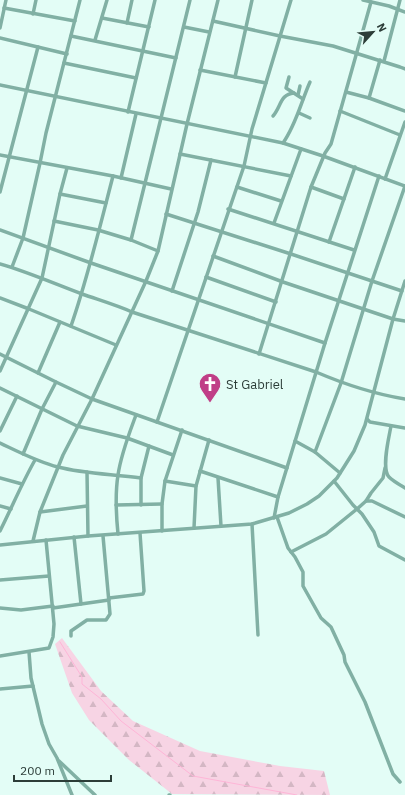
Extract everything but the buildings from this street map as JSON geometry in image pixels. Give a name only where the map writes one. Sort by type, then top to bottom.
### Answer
[{"type":"street","points":[[0,28],[6,0]]},
{"type":"street","points":[[33,14],[36,0]]},
{"type":"street","points":[[12,267],[23,238],[46,133],[80,0]]},
{"type":"street","points":[[95,40],[107,0]]},
{"type":"street","points":[[127,23],[132,0]]},
{"type":"street","points":[[128,112],[155,0]]},
{"type":"street","points":[[131,240],[190,0]]},
{"type":"street","points":[[33,541],[40,512],[58,467],[77,426],[92,399],[146,282],[158,251],[171,190],[218,0]]},
{"type":"street","points":[[235,77],[252,0]]},
{"type":"street","points":[[157,422],[228,209],[244,166],[250,137],[291,0]]},
{"type":"street","points":[[363,0],[405,12]]},
{"type":"street","points":[[384,61],[399,10],[400,0]]},
{"type":"street","points":[[259,354],[268,323],[283,282],[311,187],[323,156],[331,144],[372,2]]},
{"type":"street","points":[[4,8],[75,22]]},
{"type":"street","points":[[102,18],[149,27]]},
{"type":"street","points":[[213,21],[333,46],[384,61],[405,70]]},
{"type":"street","points":[[184,27],[209,32]]},
{"type":"street","points":[[71,36],[144,50],[176,58]]},
{"type":"street","points":[[0,38],[67,54]]},
{"type":"street","points":[[0,192],[38,47]]},
{"type":"street","points":[[369,98],[380,60]]},
{"type":"street","points":[[64,63],[136,78]]},
{"type":"street","points":[[200,70],[266,83]]},
{"type":"street","points":[[289,77],[286,88],[303,98]]},
{"type":"street","points":[[283,143],[299,113],[303,98],[310,82]]},
{"type":"street","points":[[0,85],[283,143],[355,167],[405,186],[372,281],[341,383],[315,452]]},
{"type":"street","points":[[296,94],[300,86]]},
{"type":"street","points":[[346,92],[369,98],[405,111]]},
{"type":"street","points":[[273,116],[283,98],[289,93],[296,94]]},
{"type":"street","points":[[340,111],[400,135]]},
{"type":"street","points":[[299,113],[310,118]]},
{"type":"street","points":[[120,178],[136,114]]},
{"type":"street","points":[[384,178],[405,122]]},
{"type":"street","points":[[274,223],[301,149]]},
{"type":"street","points":[[180,154],[290,176]]},
{"type":"street","points":[[0,155],[113,176],[171,190]]},
{"type":"street","points":[[172,291],[194,223],[210,160]]},
{"type":"street","points":[[330,242],[355,167]]},
{"type":"street","points":[[0,371],[42,278],[67,168]]},
{"type":"street","points":[[71,326],[91,263],[98,230],[113,176]]},
{"type":"street","points":[[378,176],[278,497],[275,517],[288,548],[303,572],[303,586],[321,618],[331,627],[344,655],[345,662],[365,702],[393,774],[400,782]]},
{"type":"street","points":[[237,187],[281,201]]},
{"type":"street","points":[[311,187],[344,199]]},
{"type":"street","points":[[60,194],[106,203]]},
{"type":"street","points":[[228,209],[354,250]]},
{"type":"street","points":[[166,214],[402,291]]},
{"type":"street","points":[[54,221],[98,230],[131,240],[158,251]]},
{"type":"street","points":[[0,230],[91,263],[325,343]]},
{"type":"street","points":[[213,256],[283,282],[393,319],[405,321]]},
{"type":"street","points":[[0,264],[12,267],[132,312],[316,372],[341,383],[392,397],[405,399]]},
{"type":"street","points":[[206,277],[276,302]]},
{"type":"street","points":[[0,545],[74,537],[252,524],[289,513],[307,504],[319,496],[334,481],[354,451],[366,419],[393,319],[405,281]]},
{"type":"street","points":[[0,298],[116,345]]},
{"type":"street","points":[[38,373],[60,322]]},
{"type":"street","points":[[0,354],[92,399],[287,468]]},
{"type":"street","points":[[23,454],[42,409],[56,382]]},
{"type":"street","points":[[0,388],[77,426],[127,438],[173,455]]},
{"type":"street","points":[[0,430],[17,396]]},
{"type":"street","points":[[118,534],[116,505],[118,475],[127,438],[136,415]]},
{"type":"street","points":[[366,419],[370,422],[405,428]]},
{"type":"street","points":[[291,552],[326,534],[366,501],[384,478],[391,426]]},
{"type":"street","points":[[162,531],[162,504],[165,481],[182,430]]},
{"type":"street","points":[[194,528],[196,486],[209,440]]},
{"type":"street","points":[[295,441],[315,452],[340,474]]},
{"type":"street","points":[[0,443],[35,460],[58,467],[141,478]]},
{"type":"street","points":[[141,505],[141,478],[149,446]]},
{"type":"street","points":[[0,531],[35,460]]},
{"type":"street","points":[[385,468],[388,476],[405,488]]},
{"type":"street","points":[[200,471],[278,497]]},
{"type":"street","points":[[87,472],[88,536]]},
{"type":"street","points":[[0,478],[22,484]]},
{"type":"street","points":[[218,478],[221,526]]},
{"type":"street","points":[[165,481],[196,486]]},
{"type":"street","points":[[334,481],[362,514],[374,532],[379,546],[405,560]]},
{"type":"street","points":[[366,501],[372,501],[405,517]]},
{"type":"street","points":[[116,505],[162,504]]},
{"type":"street","points":[[0,506],[11,509]]},
{"type":"street","points":[[40,512],[87,506]]},
{"type":"street","points":[[252,524],[258,635]]},
{"type":"street","points":[[0,608],[21,610],[53,607],[141,594],[144,591],[140,533]]},
{"type":"street","points":[[71,636],[71,631],[84,621],[106,620],[110,614],[103,536]]},
{"type":"street","points":[[74,537],[81,604]]},
{"type":"street","points":[[0,656],[49,648],[53,637],[54,624],[46,540]]},
{"type":"street","points":[[0,580],[49,576]]},
{"type":"street","points":[[29,652],[33,686],[42,724],[49,744],[57,758],[72,795]]},
{"type":"street","points":[[0,689],[33,686]]},
{"type":"street","points":[[57,758],[64,767],[96,795]]},
{"type":"green space","points":[[62,638],[101,691],[133,721],[200,751],[280,766],[324,771],[330,795],[172,794],[129,760],[89,720],[72,693],[55,644]]},
{"type":"waterway","points":[[60,642],[82,677],[82,684],[101,699],[121,721],[193,776],[297,795]]},
{"type":"place","name":"St Gabriel","points":[[210,404]]}]
